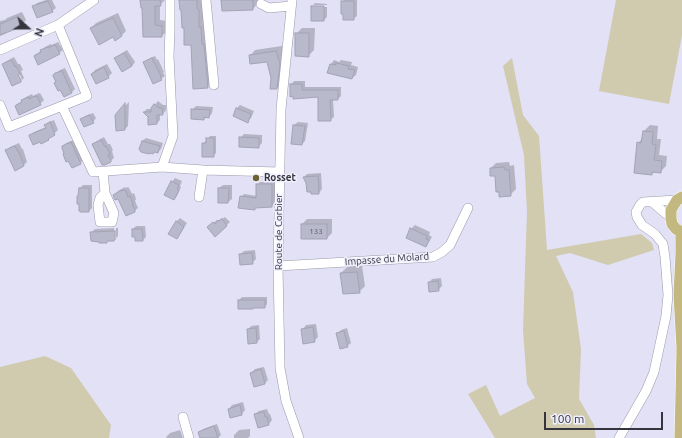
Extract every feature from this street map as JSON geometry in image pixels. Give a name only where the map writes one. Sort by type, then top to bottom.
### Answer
[{"type":"main road","points":[[680,198],[671,210],[672,224],[681,232],[679,295],[682,348],[680,438]]},
{"type":"street","points":[[0,50],[58,25],[94,0]]},
{"type":"street","points":[[162,167],[173,136],[169,56],[170,0]]},
{"type":"street","points":[[206,0],[214,84]]},
{"type":"street","points":[[261,4],[269,8],[292,3]]},
{"type":"street","name":"Route de Corbier","points":[[292,3],[281,109],[278,266],[280,368],[286,401],[299,438]]},
{"type":"street","points":[[0,105],[9,127],[87,96],[58,25]]},
{"type":"street","points":[[62,106],[93,172],[162,167],[203,170],[280,172]]},
{"type":"street","points":[[199,197],[203,170]]},
{"type":"street","points":[[103,171],[106,193]]},
{"type":"street","points":[[619,438],[654,372],[666,316],[668,295],[663,244],[655,234],[642,224],[637,217],[636,212],[643,202],[680,198]]},
{"type":"street","points":[[652,202],[671,218]]},
{"type":"street","name":"Impasse du Molard","points":[[278,266],[433,257],[450,245],[468,208]]},
{"type":"street","points":[[183,417],[189,438]]},
{"type":"shaded area","points":[[616,0],[682,0],[682,35],[669,104],[599,91]]},
{"type":"shaded area","points":[[512,58],[523,115],[539,136],[547,250],[641,234],[652,243],[654,250],[608,265],[570,253],[556,256],[573,292],[581,349],[579,399],[594,425],[596,438],[495,438],[468,394],[486,385],[500,416],[535,398],[527,384],[523,330],[527,212],[524,155],[503,66]]},
{"type":"shaded area","points":[[45,356],[71,368],[111,425],[109,438],[0,438],[0,367]]},
{"type":"building","points":[[140,0],[160,0],[161,6],[155,6],[155,25],[162,26],[162,37],[143,37],[142,8]]},
{"type":"building","points":[[179,0],[197,0],[197,9],[199,10],[199,27],[201,27],[202,44],[204,44],[208,88],[193,89],[191,45],[184,45],[184,28],[182,28]]},
{"type":"building","points":[[221,0],[253,0],[253,10],[222,11]]},
{"type":"building","points":[[48,1],[53,12],[37,18],[32,6]]},
{"type":"building","points":[[341,1],[354,1],[354,20],[343,20],[343,14],[341,14]]},
{"type":"building","points":[[311,6],[324,6],[324,21],[311,21]]},
{"type":"building","points":[[17,17],[21,27],[0,35],[0,24]]},
{"type":"building","points":[[113,18],[122,36],[115,41],[113,37],[99,45],[90,28]]},
{"type":"building","points":[[295,33],[309,33],[309,57],[295,56]]},
{"type":"building","points":[[54,45],[60,54],[38,65],[34,56],[41,52],[40,50]]},
{"type":"building","points":[[276,51],[280,64],[277,89],[270,89],[271,78],[267,62],[250,64],[249,55]]},
{"type":"building","points":[[124,53],[132,66],[122,72],[114,58]]},
{"type":"building","points":[[152,58],[162,80],[153,84],[143,62]]},
{"type":"building","points":[[11,60],[20,74],[18,75],[21,80],[21,82],[12,86],[2,64]]},
{"type":"building","points":[[336,63],[349,66],[348,69],[355,70],[352,79],[327,73],[330,64],[336,65]]},
{"type":"building","points":[[104,67],[109,78],[96,84],[91,74]]},
{"type":"building","points":[[62,71],[72,93],[64,97],[60,90],[58,91],[54,83],[56,82],[53,76],[55,73]]},
{"type":"building","points":[[290,84],[302,84],[302,90],[338,90],[338,100],[330,100],[331,121],[318,121],[318,97],[293,99],[293,96],[290,97]]},
{"type":"building","points":[[37,96],[41,105],[19,115],[15,106],[22,102],[21,100],[29,97],[29,99]]},
{"type":"building","points":[[125,103],[125,130],[116,131],[115,115]]},
{"type":"building","points":[[154,104],[159,108],[162,108],[163,115],[157,115],[157,124],[148,125],[148,117],[143,112],[151,112],[151,108]]},
{"type":"building","points":[[236,108],[251,114],[248,123],[233,116]]},
{"type":"building","points":[[191,109],[210,110],[209,118],[204,117],[204,120],[191,119]]},
{"type":"building","points":[[89,115],[94,123],[84,127],[80,119]]},
{"type":"building","points":[[50,122],[55,135],[41,144],[40,142],[33,145],[29,135],[46,128],[44,125]]},
{"type":"building","points":[[293,125],[305,126],[302,145],[291,144]]},
{"type":"building","points":[[643,131],[653,132],[652,144],[656,145],[654,160],[662,161],[661,173],[652,172],[652,175],[634,173],[637,142],[641,143]]},
{"type":"building","points":[[239,137],[259,138],[259,148],[239,147]]},
{"type":"building","points":[[206,138],[214,138],[214,157],[202,157],[202,143],[206,143]]},
{"type":"building","points":[[101,140],[110,154],[108,155],[111,160],[111,162],[105,165],[102,165],[92,144]]},
{"type":"building","points":[[142,141],[160,146],[158,153],[154,152],[153,154],[149,154],[141,152],[139,149]]},
{"type":"building","points":[[71,142],[81,164],[72,168],[68,161],[66,162],[62,148],[62,146]]},
{"type":"building","points":[[15,146],[24,166],[15,171],[5,150]]},
{"type":"building","points":[[504,167],[505,170],[509,170],[511,196],[499,197],[499,192],[496,192],[495,176],[490,176],[490,168]]},
{"type":"building","points":[[318,176],[319,194],[311,194],[311,192],[307,192],[306,183],[303,177]]},
{"type":"building","points":[[171,181],[179,185],[177,189],[179,190],[174,200],[164,195]]},
{"type":"building","points":[[256,184],[272,184],[272,207],[255,208],[255,210],[238,208],[240,196],[256,198]]},
{"type":"building","points":[[79,188],[89,188],[89,212],[79,211],[77,196]]},
{"type":"building","points":[[218,188],[229,188],[228,203],[218,203]]},
{"type":"building","points":[[122,190],[126,191],[128,197],[130,196],[135,210],[135,212],[126,216],[118,199],[115,200],[113,195]]},
{"type":"building","points":[[222,219],[227,226],[215,237],[207,227],[213,222],[215,224],[218,220],[219,221]]},
{"type":"building","points":[[176,221],[184,227],[177,239],[168,234]]},
{"type":"building","points":[[301,224],[327,224],[327,239],[301,239]]},
{"type":"building","points":[[410,228],[427,236],[426,239],[429,240],[426,247],[406,238]]},
{"type":"building","points":[[132,229],[142,229],[143,241],[135,241],[135,237],[132,237]]},
{"type":"building","points":[[115,231],[114,241],[99,243],[91,241],[90,232]]},
{"type":"building","points":[[252,253],[253,264],[240,265],[239,254]]},
{"type":"building","points":[[357,272],[360,293],[343,294],[340,273]]},
{"type":"building","points":[[438,281],[439,291],[429,292],[428,282]]},
{"type":"building","points":[[238,300],[265,300],[265,308],[238,309]]},
{"type":"building","points":[[313,327],[315,342],[303,344],[301,329]]},
{"type":"building","points":[[256,328],[257,343],[248,344],[247,329]]},
{"type":"building","points":[[344,331],[348,347],[340,349],[336,333]]},
{"type":"building","points":[[261,369],[265,384],[254,387],[250,373]]},
{"type":"building","points":[[240,405],[242,415],[230,418],[228,409]]},
{"type":"building","points":[[264,412],[269,425],[258,428],[254,414]]},
{"type":"building","points":[[214,426],[218,438],[200,438],[198,432]]},
{"type":"place","name":"Rosset","points":[[256,178]]}]
